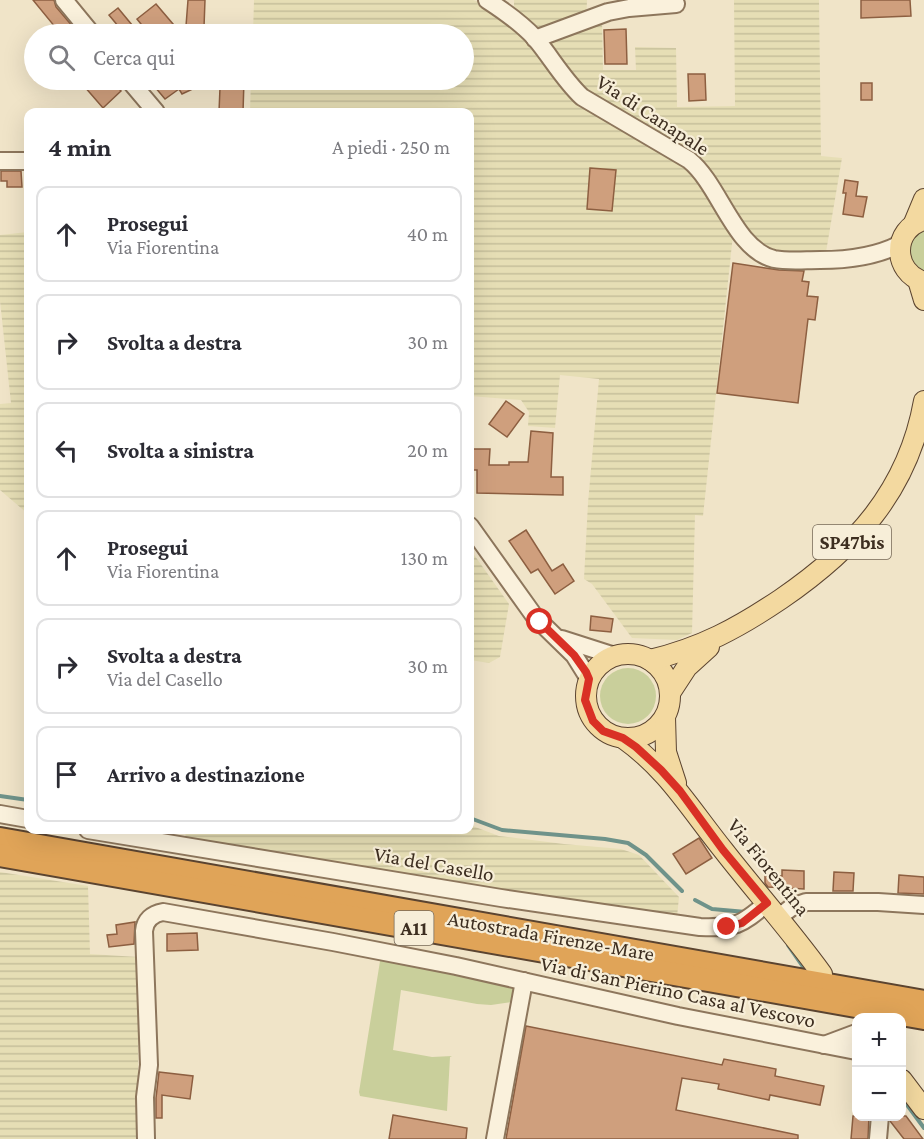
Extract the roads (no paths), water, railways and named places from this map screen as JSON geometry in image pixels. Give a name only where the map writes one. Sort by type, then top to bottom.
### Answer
[{"type":"highway","name":"Autostrada Firenze-Mare","points":[[0,839],[924,1002]]},
{"type":"highway","name":"Autostrada Firenze-Mare","points":[[0,855],[924,1018]]},
{"type":"main road","points":[[924,199],[919,222],[906,231],[901,253],[908,273],[921,281],[924,300]]},
{"type":"main road","name":"SP47bis","points":[[650,660],[695,648],[722,636],[809,580],[834,558],[872,519],[902,471],[917,430],[924,401]]},
{"type":"main road","name":"SP47bis","points":[[670,693],[687,667],[722,636]]},
{"type":"main road","points":[[637,655],[650,660],[666,678],[670,693],[669,708],[665,717],[650,732],[637,738],[623,738],[609,734],[593,721],[585,700],[589,679],[599,664],[615,656],[637,655]]},
{"type":"main road","name":"Via Fiorentina","points":[[665,717],[666,752],[680,791]]},
{"type":"main road","name":"Via Fiorentina","points":[[623,738],[644,754],[680,791],[723,850],[822,974]]},
{"type":"main road","points":[[906,1085],[924,1110]]},
{"type":"street","points":[[64,0],[84,24]]},
{"type":"street","name":"Via di Canapale","points":[[487,0],[505,11],[535,39],[569,85],[582,97],[699,168],[748,242],[765,255],[775,259],[831,260],[870,256],[887,250],[901,253]]},
{"type":"street","points":[[535,39],[608,12],[676,4]]},
{"type":"street","points":[[137,90],[153,108]]},
{"type":"street","points":[[0,161],[24,160]]},
{"type":"street","points":[[474,532],[535,617],[579,660],[589,679]]},
{"type":"street","points":[[553,635],[615,656]]},
{"type":"street","points":[[0,814],[24,818]]},
{"type":"street","name":"Via del Casello","points":[[112,834],[501,898],[700,927],[727,927],[773,910],[806,902],[924,904]]},
{"type":"street","name":"Via di San Pierino Casa al Vescovo","points":[[146,1139],[145,1097],[149,1065],[144,931],[147,921],[154,914],[173,913],[333,942],[821,1046],[852,1035]]},
{"type":"street","name":"Via di San Pierino Casa al Vescovo","points":[[495,1139],[524,981]]},
{"type":"street","points":[[821,1046],[852,1052]]},
{"type":"street","points":[[878,1139],[880,1121]]},
{"type":"waterway","points":[[0,796],[24,799]]},
{"type":"waterway","points":[[474,820],[502,830],[628,843],[646,855],[682,891]]},
{"type":"waterway","points":[[695,900],[712,909],[746,912]]},
{"type":"waterway","points":[[788,945],[804,968]]},
{"type":"waterway","points":[[906,1103],[924,1128]]}]
